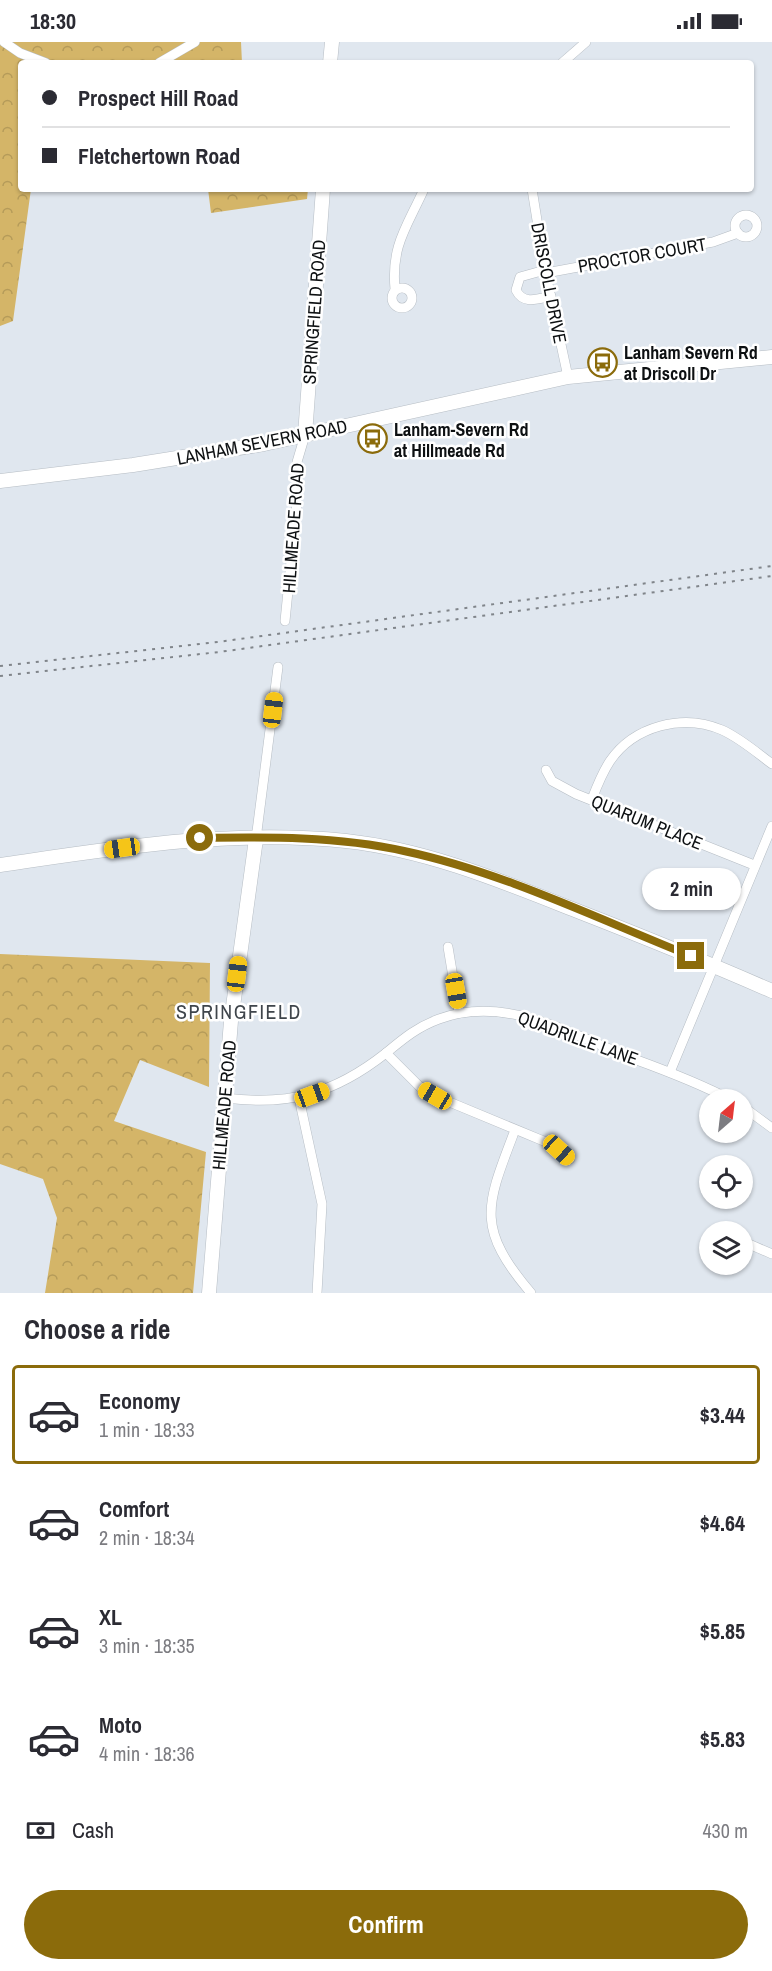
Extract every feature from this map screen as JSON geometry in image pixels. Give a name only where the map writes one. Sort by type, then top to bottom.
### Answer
[{"type":"street","points":[[4,42],[20,53],[38,60]]},
{"type":"street","points":[[164,60],[195,42]]},
{"type":"street","points":[[330,60],[332,42]]},
{"type":"street","points":[[565,60],[586,42]]},
{"type":"street","name":"SPRINGFIELD ROAD","points":[[304,435],[323,192]]},
{"type":"street","points":[[395,289],[393,264],[398,240],[422,192]]},
{"type":"street","name":"DRISCOLL DRIVE","points":[[532,192],[545,271],[568,377]]},
{"type":"street","name":"PROCTOR COURT","points":[[551,296],[524,299],[516,290],[520,277],[712,242],[738,233]]},
{"type":"street","name":"LANHAM SEVERN ROAD","points":[[0,481],[133,465],[304,435],[568,377],[772,357]]},
{"type":"street","name":"HILLMEADE ROAD","points":[[285,621],[297,502],[297,462],[304,435]]},
{"type":"street","name":"HILLMEADE ROAD","points":[[208,1293],[231,1021],[278,667]]},
{"type":"street","points":[[592,799],[604,769],[618,751],[645,731],[669,724],[697,723],[721,729],[772,764]]},
{"type":"street","name":"QUARUM PLACE","points":[[546,770],[552,781],[560,786],[754,865]]},
{"type":"street","points":[[670,1072],[712,965],[772,826]]},
{"type":"street","points":[[0,865],[181,839],[346,841],[405,851],[447,862],[522,889],[772,991]]},
{"type":"street","points":[[448,947],[459,1013]]},
{"type":"street","name":"QUADRILLE LANE","points":[[225,1098],[266,1101],[299,1098],[326,1090],[386,1053],[411,1032],[459,1013],[491,1011],[529,1017],[670,1072],[707,1089]]},
{"type":"street","points":[[386,1053],[421,1088],[457,1107],[546,1142],[570,1159]]},
{"type":"street","points":[[299,1098],[322,1204],[317,1293]]},
{"type":"street","points":[[753,1114],[772,1128]]},
{"type":"street","points":[[515,1130],[492,1195],[492,1226],[502,1256],[531,1293]]},
{"type":"street","points":[[753,1246],[772,1254]]},
{"type":"green space","points":[[0,42],[241,42],[242,60],[18,60],[18,192],[31,192],[13,321],[0,326]]},
{"type":"green space","points":[[208,192],[308,192],[307,199],[211,213]]},
{"type":"green space","points":[[0,954],[210,963],[209,1087],[140,1060],[114,1121],[206,1152],[193,1293],[45,1293],[57,1218],[43,1179],[0,1164]]},
{"type":"railway","points":[[0,666],[218,642],[772,566]]},
{"type":"railway","points":[[0,676],[219,652],[772,576]]},
{"type":"place","name":"Lanham Severn Rd at Driscoll Dr","points":[[603,362]]},
{"type":"place","name":"Lanham-Severn Rd at Hillmeade Rd","points":[[373,439]]},
{"type":"district","name":"SPRINGFIELD","points":[[239,1011]]},
{"type":"route","points":[[200,838],[346,841],[405,851],[479,873],[691,956]]}]
